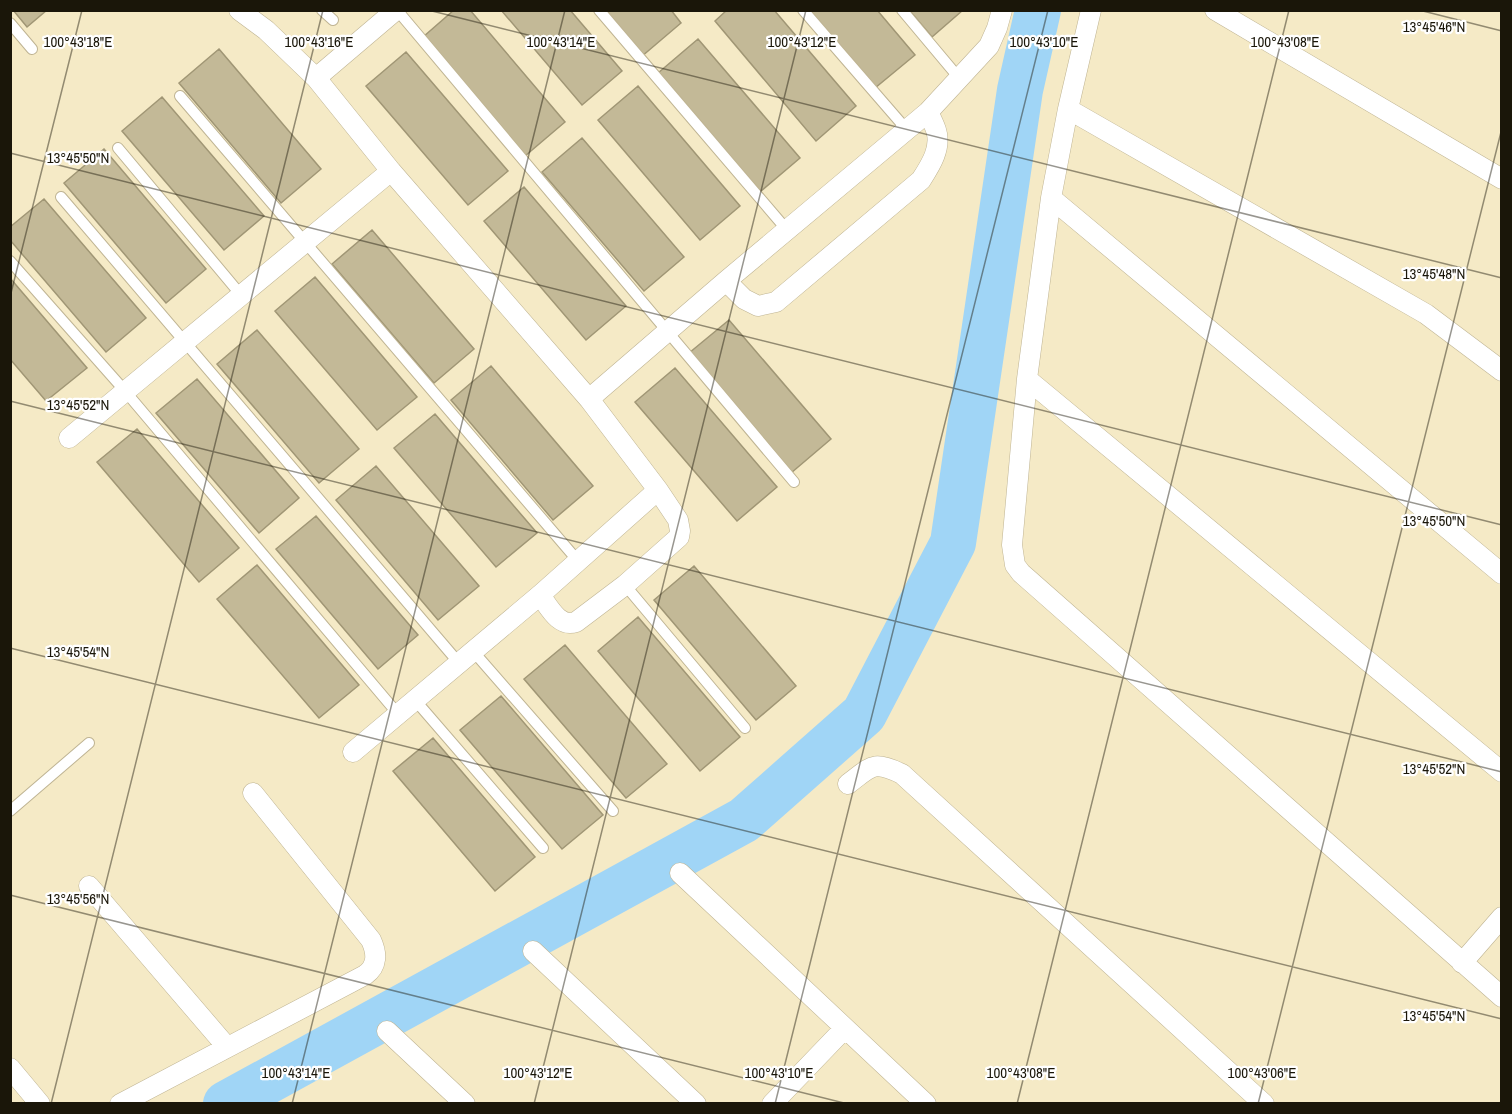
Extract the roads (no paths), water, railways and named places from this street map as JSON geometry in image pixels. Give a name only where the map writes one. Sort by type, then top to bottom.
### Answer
[{"type":"street","points":[[239,10],[266,30],[316,78],[391,171],[589,399],[678,520],[681,531],[679,537],[625,585],[576,622],[570,624],[560,620],[540,595]]},
{"type":"street","points":[[316,78],[397,10]]},
{"type":"street","points":[[589,399],[928,112],[989,46],[1002,10]]},
{"type":"street","points":[[1090,10],[1051,198],[1027,379],[1012,545],[1015,565],[1021,573],[1502,997]]},
{"type":"street","points":[[1215,10],[1502,179]]},
{"type":"street","points":[[1068,109],[1426,314],[1502,371]]},
{"type":"street","points":[[726,281],[744,299],[758,306],[776,302],[921,180],[931,164],[937,146],[937,132],[928,112]]},
{"type":"street","points":[[69,438],[391,171]]},
{"type":"street","points":[[1051,198],[1502,574]]},
{"type":"street","points":[[1027,379],[1502,772]]},
{"type":"street","points":[[353,752],[540,595],[658,490]]},
{"type":"street","points":[[848,784],[872,766],[886,766],[902,774],[1264,1104]]},
{"type":"street","points":[[120,1104],[365,975],[375,961],[375,950],[371,940],[254,793]]},
{"type":"street","points":[[680,873],[926,1104]]},
{"type":"street","points":[[89,886],[227,1047]]},
{"type":"street","points":[[1462,963],[1502,917]]},
{"type":"street","points":[[533,951],[696,1104]]},
{"type":"street","points":[[772,1104],[845,1028]]},
{"type":"street","points":[[387,1031],[465,1104]]},
{"type":"street","points":[[10,1068],[39,1104]]},
{"type":"lane","points":[[322,10],[333,21]]},
{"type":"lane","points":[[397,10],[794,482]]},
{"type":"lane","points":[[599,10],[787,230]]},
{"type":"lane","points":[[803,10],[907,130]]},
{"type":"lane","points":[[902,10],[959,78]]},
{"type":"lane","points":[[10,23],[32,49]]},
{"type":"lane","points":[[180,96],[578,561]]},
{"type":"lane","points":[[118,148],[241,295]]},
{"type":"lane","points":[[60,197],[184,342],[466,657],[613,811]]},
{"type":"lane","points":[[10,261],[125,391],[398,714]]},
{"type":"lane","points":[[625,585],[745,728]]},
{"type":"lane","points":[[416,700],[543,848]]},
{"type":"lane","points":[[10,811],[90,743]]},
{"type":"waterway","points":[[226,1104],[744,820],[864,714],[953,543],[1020,90],[1038,10]]}]
